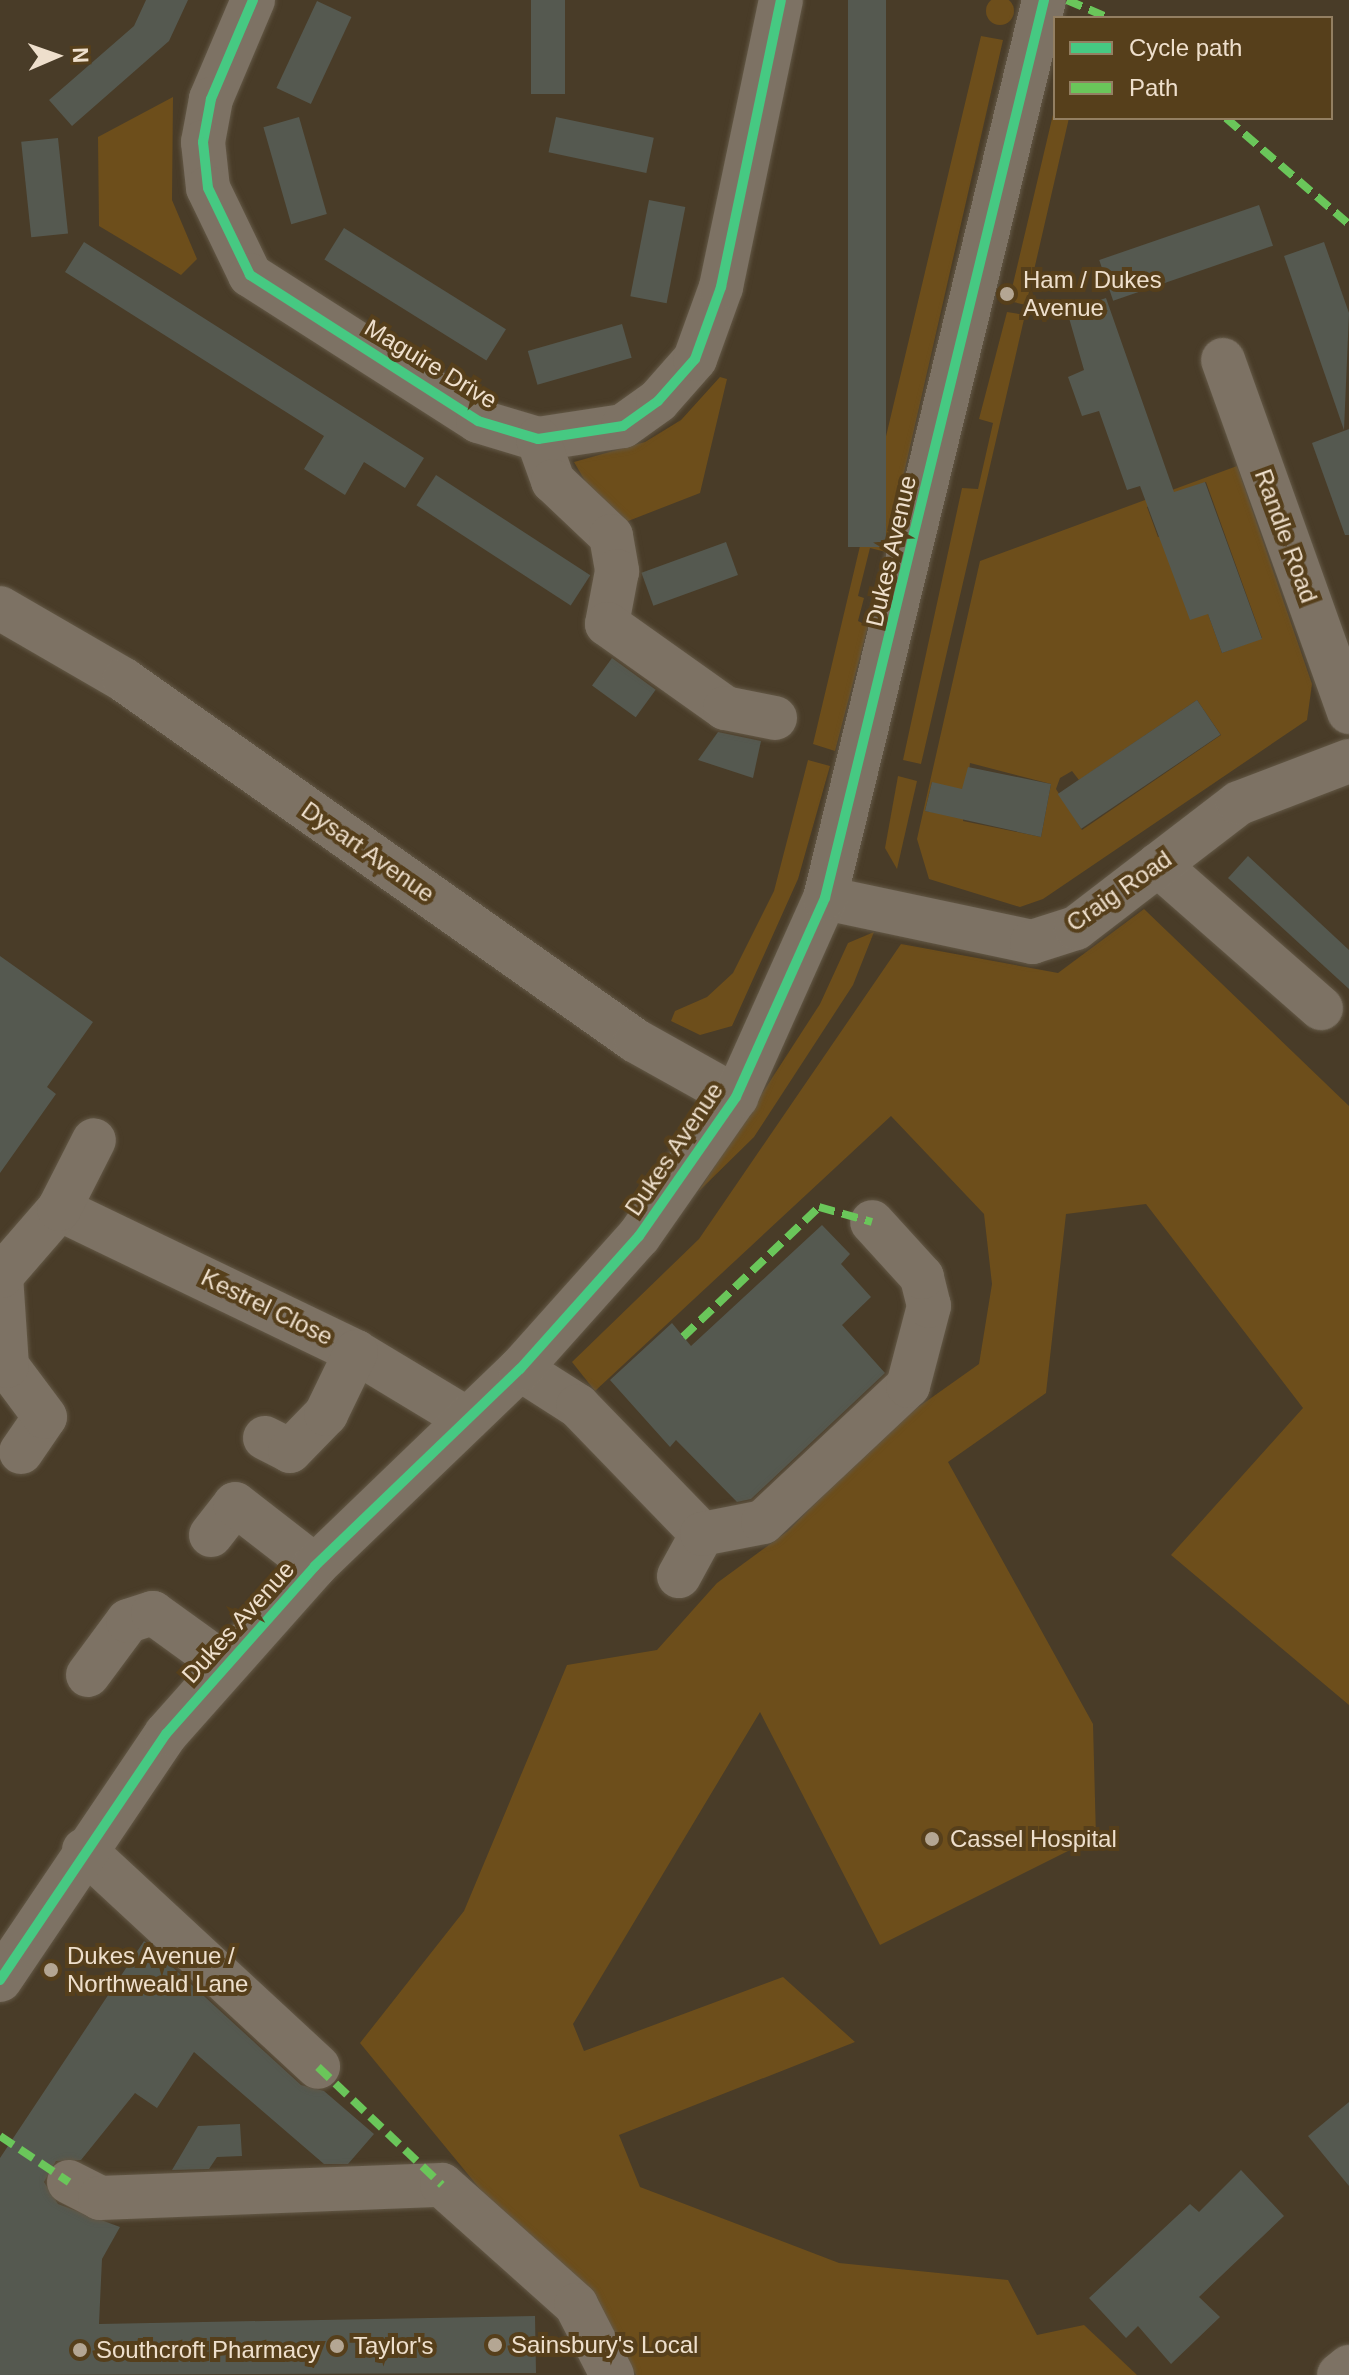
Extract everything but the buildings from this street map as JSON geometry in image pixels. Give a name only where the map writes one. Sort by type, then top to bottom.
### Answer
[{"type":"street","name":"Maguire Drive","points":[[253,0],[211,99],[203,142],[208,188],[250,275],[478,421],[538,439],[623,426],[658,401],[695,359],[721,287],[781,0]]},
{"type":"street","name":"Dukes Avenue","points":[[0,1980],[84,1850],[225,1665],[315,1566],[520,1369],[639,1236],[736,1097],[825,898],[1044,0]]},
{"type":"street","name":"Randle Road","points":[[1223,360],[1349,712]]},
{"type":"street","points":[[538,439],[553,481],[611,536],[617,571],[607,624],[725,708],[775,718]]},
{"type":"street","name":"Dysart Avenue","points":[[0,608],[124,680],[636,1041],[736,1097]]},
{"type":"street","name":"Craig Road","points":[[825,898],[1032,942],[1076,928],[1239,803],[1349,761]]},
{"type":"street","points":[[1158,865],[1321,1008]]},
{"type":"street","points":[[21,1452],[45,1417],[7,1366],[1,1276],[59,1209],[94,1140]]},
{"type":"street","name":"Kestrel Close","points":[[59,1209],[356,1352],[467,1419]]},
{"type":"street","points":[[702,1534],[763,1522],[908,1386],[929,1306],[922,1277],[872,1222]]},
{"type":"street","points":[[265,1438],[290,1451],[326,1414],[356,1352]]},
{"type":"street","points":[[520,1369],[578,1406],[702,1534]]},
{"type":"street","points":[[211,1535],[235,1504],[315,1566]]},
{"type":"street","points":[[679,1576],[702,1534]]},
{"type":"street","points":[[88,1675],[128,1621],[153,1613],[225,1665]]},
{"type":"street","points":[[84,1850],[318,2067]]},
{"type":"street","points":[[69,2182],[100,2198],[442,2185],[576,2305],[612,2375]]},
{"type":"street","points":[[1339,2375],[1349,2367]]},
{"type":"shaded area","points":[[993,-1],[1007,-1],[1013,6],[1013,16],[1005,24],[995,24],[987,16],[987,6]]},
{"type":"shaded area","points":[[981,36],[1003,40],[886,552],[870,548],[858,596],[864,598],[858,621],[868,626],[835,751],[813,744]]},
{"type":"shaded area","points":[[173,97],[172,200],[197,259],[181,275],[99,226],[98,137]]},
{"type":"shaded area","points":[[1053,114],[1053,120],[1069,120],[1026,305],[1009,301]]},
{"type":"shaded area","points":[[1007,312],[1025,315],[921,764],[903,760],[962,488],[978,489],[993,423],[979,419]]},
{"type":"shaded area","points":[[720,377],[727,379],[700,493],[623,523],[606,517],[574,462],[645,442],[681,420]]},
{"type":"shaded area","points":[[1237,466],[1312,684],[1307,720],[1043,899],[1020,907],[929,879],[917,839],[980,561]],"holes":[[[1206,482],[1262,638],[1222,653],[1178,530],[1158,537],[1147,507]],[[1197,700],[1221,735],[1082,830],[1056,789],[1060,778],[1072,771],[1079,780]],[[970,763],[1051,784],[1041,837],[963,821]],[[932,782],[956,816],[925,811]]]},
{"type":"shaded area","points":[[808,760],[830,766],[798,879],[732,1026],[700,1035],[671,1021],[675,1011],[707,997],[733,973],[774,891]]},
{"type":"shaded area","points":[[898,776],[917,781],[897,869],[885,848]]},
{"type":"shaded area","points":[[1144,909],[1349,1106],[1349,1705],[1171,1555],[1303,1408],[1146,1204],[1066,1214],[1046,1393],[948,1462],[1093,1724],[1096,1837],[880,1945],[760,1712],[573,2024],[584,2051],[783,1977],[855,2042],[619,2135],[640,2187],[839,2263],[1008,2280],[1037,2335],[1084,2325],[1137,2375],[636,2375],[599,2312],[480,2189],[360,2043],[464,1911],[567,1665],[657,1650],[717,1583],[788,1531],[893,1425],[979,1364],[992,1284],[984,1214],[891,1116],[595,1391],[572,1362],[699,1239],[901,944],[1058,973]]},
{"type":"shaded area","points":[[874,932],[853,985],[754,1137],[698,1192],[820,1004],[848,943]]},
{"type":"marked path","points":[[1067,0],[1104,16]]},
{"type":"marked path","points":[[1228,120],[1349,224]]},
{"type":"marked path","points":[[683,1337],[819,1207],[872,1222]]},
{"type":"marked path","points":[[318,2067],[442,2185]]},
{"type":"marked path","points":[[0,2136],[69,2182]]},
{"type":"cycle path","points":[[253,0],[211,99],[203,142],[208,188],[250,275],[478,421],[538,439],[623,426],[658,401],[695,359],[721,287],[781,0]]},
{"type":"cycle path","points":[[0,1980],[166,1734],[315,1566],[520,1369],[639,1236],[736,1097],[825,898],[1044,0]]},
{"type":"place","name":"Ham / Dukes Avenue","points":[[1007,294]]},
{"type":"place","name":"Cassel Hospital","points":[[932,1839]]},
{"type":"place","name":"Dukes Avenue / Northweald Lane","points":[[51,1970]]},
{"type":"place","name":"Sainsbury's Local","points":[[495,2345]]},
{"type":"place","name":"Taylor's","points":[[337,2346]]},
{"type":"place","name":"Southcroft Pharmacy","points":[[80,2350]]}]
